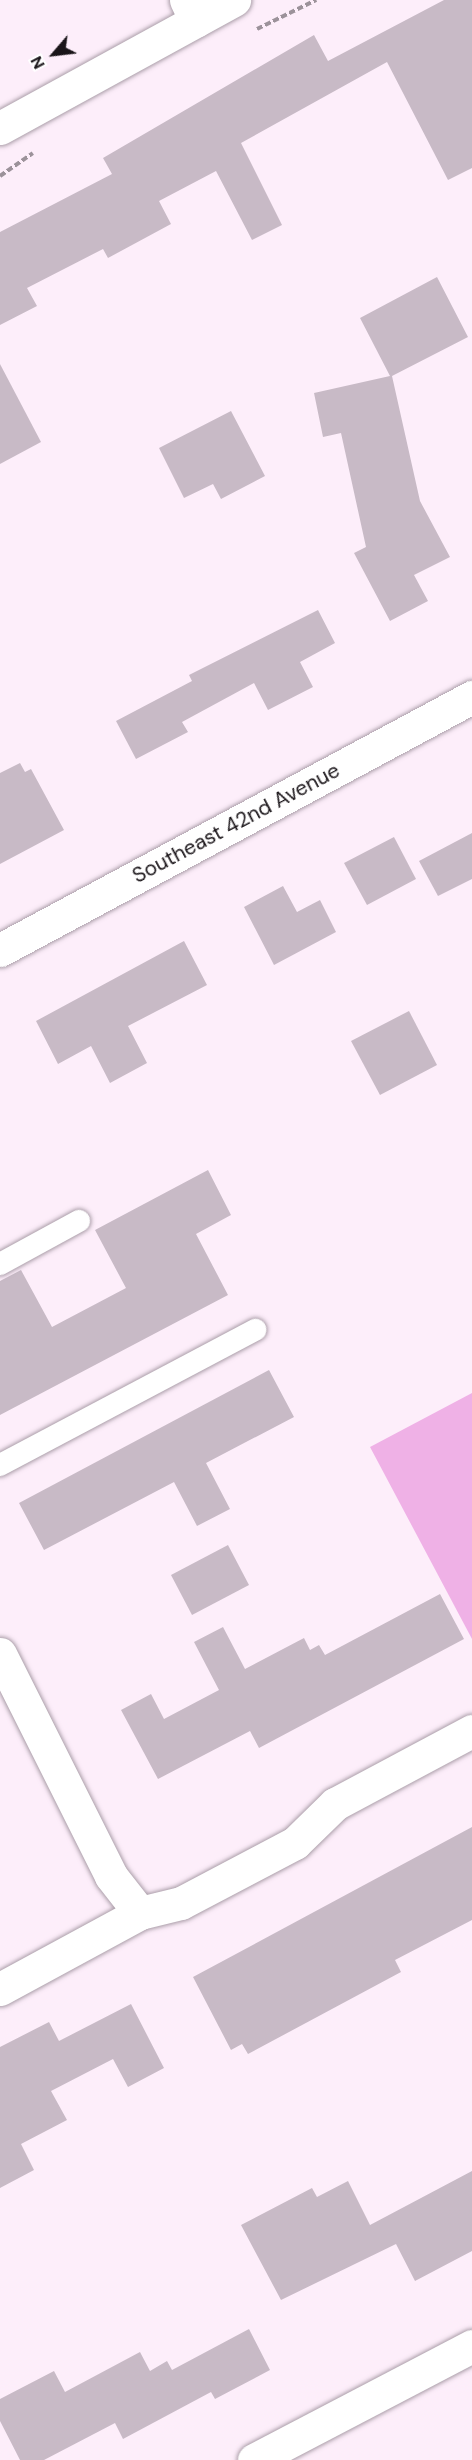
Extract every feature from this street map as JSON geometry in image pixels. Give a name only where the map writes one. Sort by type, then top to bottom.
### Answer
[{"type":"street","points":[[0,128],[191,11],[234,0]]},
{"type":"street","name":"Southeast 42nd Avenue","points":[[0,950],[472,697]]},
{"type":"street","points":[[0,1654],[111,1876],[140,1913]]},
{"type":"street","points":[[0,1989],[140,1913],[181,1903],[295,1843],[335,1803],[472,1731]]},
{"type":"street","points":[[254,2460],[472,2346]]},
{"type":"lane","points":[[0,1264],[79,1221]]},
{"type":"lane","points":[[0,1465],[255,1330]]},
{"type":"shaded area","points":[[472,1393],[472,1639],[370,1447]]},
{"type":"building","points":[[444,0],[472,0],[472,168],[448,180],[387,62],[241,143],[282,225],[252,240],[216,171],[159,201],[171,224],[108,258],[103,249],[27,288],[37,306],[0,325],[0,232],[112,174],[103,158],[314,35],[328,61]]},
{"type":"building","points":[[437,277],[468,337],[392,376],[420,501],[450,557],[414,575],[428,601],[390,621],[354,553],[366,547],[341,433],[323,437],[314,393],[390,376],[360,318]]},
{"type":"building","points":[[0,364],[41,442],[0,464]]},
{"type":"building","points":[[231,411],[265,476],[221,499],[213,484],[184,498],[159,448]]},
{"type":"building","points":[[318,610],[335,643],[300,662],[313,687],[268,710],[254,683],[182,722],[188,732],[136,759],[116,721],[192,681],[189,675]]},
{"type":"building","points":[[20,763],[25,772],[31,769],[64,830],[0,864],[0,773]]},
{"type":"building","points":[[472,833],[472,879],[438,896],[419,861]]},
{"type":"building","points":[[394,837],[416,879],[367,905],[344,863]]},
{"type":"building","points":[[283,886],[297,912],[320,900],[336,932],[274,965],[244,907]]},
{"type":"building","points":[[184,941],[207,985],[128,1026],[147,1063],[110,1083],[91,1046],[58,1064],[36,1021]]},
{"type":"building","points":[[409,1011],[437,1065],[380,1095],[351,1041]]},
{"type":"building","points":[[208,1170],[231,1215],[196,1234],[228,1295],[0,1415],[0,1281],[21,1270],[52,1327],[126,1288],[95,1230]]},
{"type":"building","points":[[269,1370],[294,1417],[206,1463],[230,1509],[197,1526],[174,1482],[44,1550],[19,1503]]},
{"type":"building","points":[[228,1545],[249,1585],[192,1615],[171,1575]]},
{"type":"building","points":[[440,1594],[464,1639],[259,1748],[250,1731],[158,1779],[121,1710],[151,1694],[164,1719],[219,1690],[194,1642],[223,1627],[245,1669],[304,1638],[310,1650],[319,1645],[325,1655]]},
{"type":"building","points":[[472,1827],[472,1920],[395,1960],[401,1972],[248,2054],[242,2044],[231,2050],[193,1977]]},
{"type":"building","points":[[131,2004],[164,2068],[128,2087],[113,2059],[51,2091],[67,2120],[21,2144],[34,2170],[0,2188],[0,2047],[49,2022],[59,2041]]},
{"type":"building","points":[[472,2171],[472,2251],[415,2281],[396,2244],[281,2300],[241,2225],[312,2188],[317,2197],[348,2181],[370,2225]]},
{"type":"building","points":[[249,2329],[270,2370],[215,2399],[211,2392],[123,2439],[115,2423],[44,2460],[20,2460],[0,2421],[0,2399],[54,2371],[65,2392],[140,2352],[150,2371],[167,2361],[172,2370]]}]
